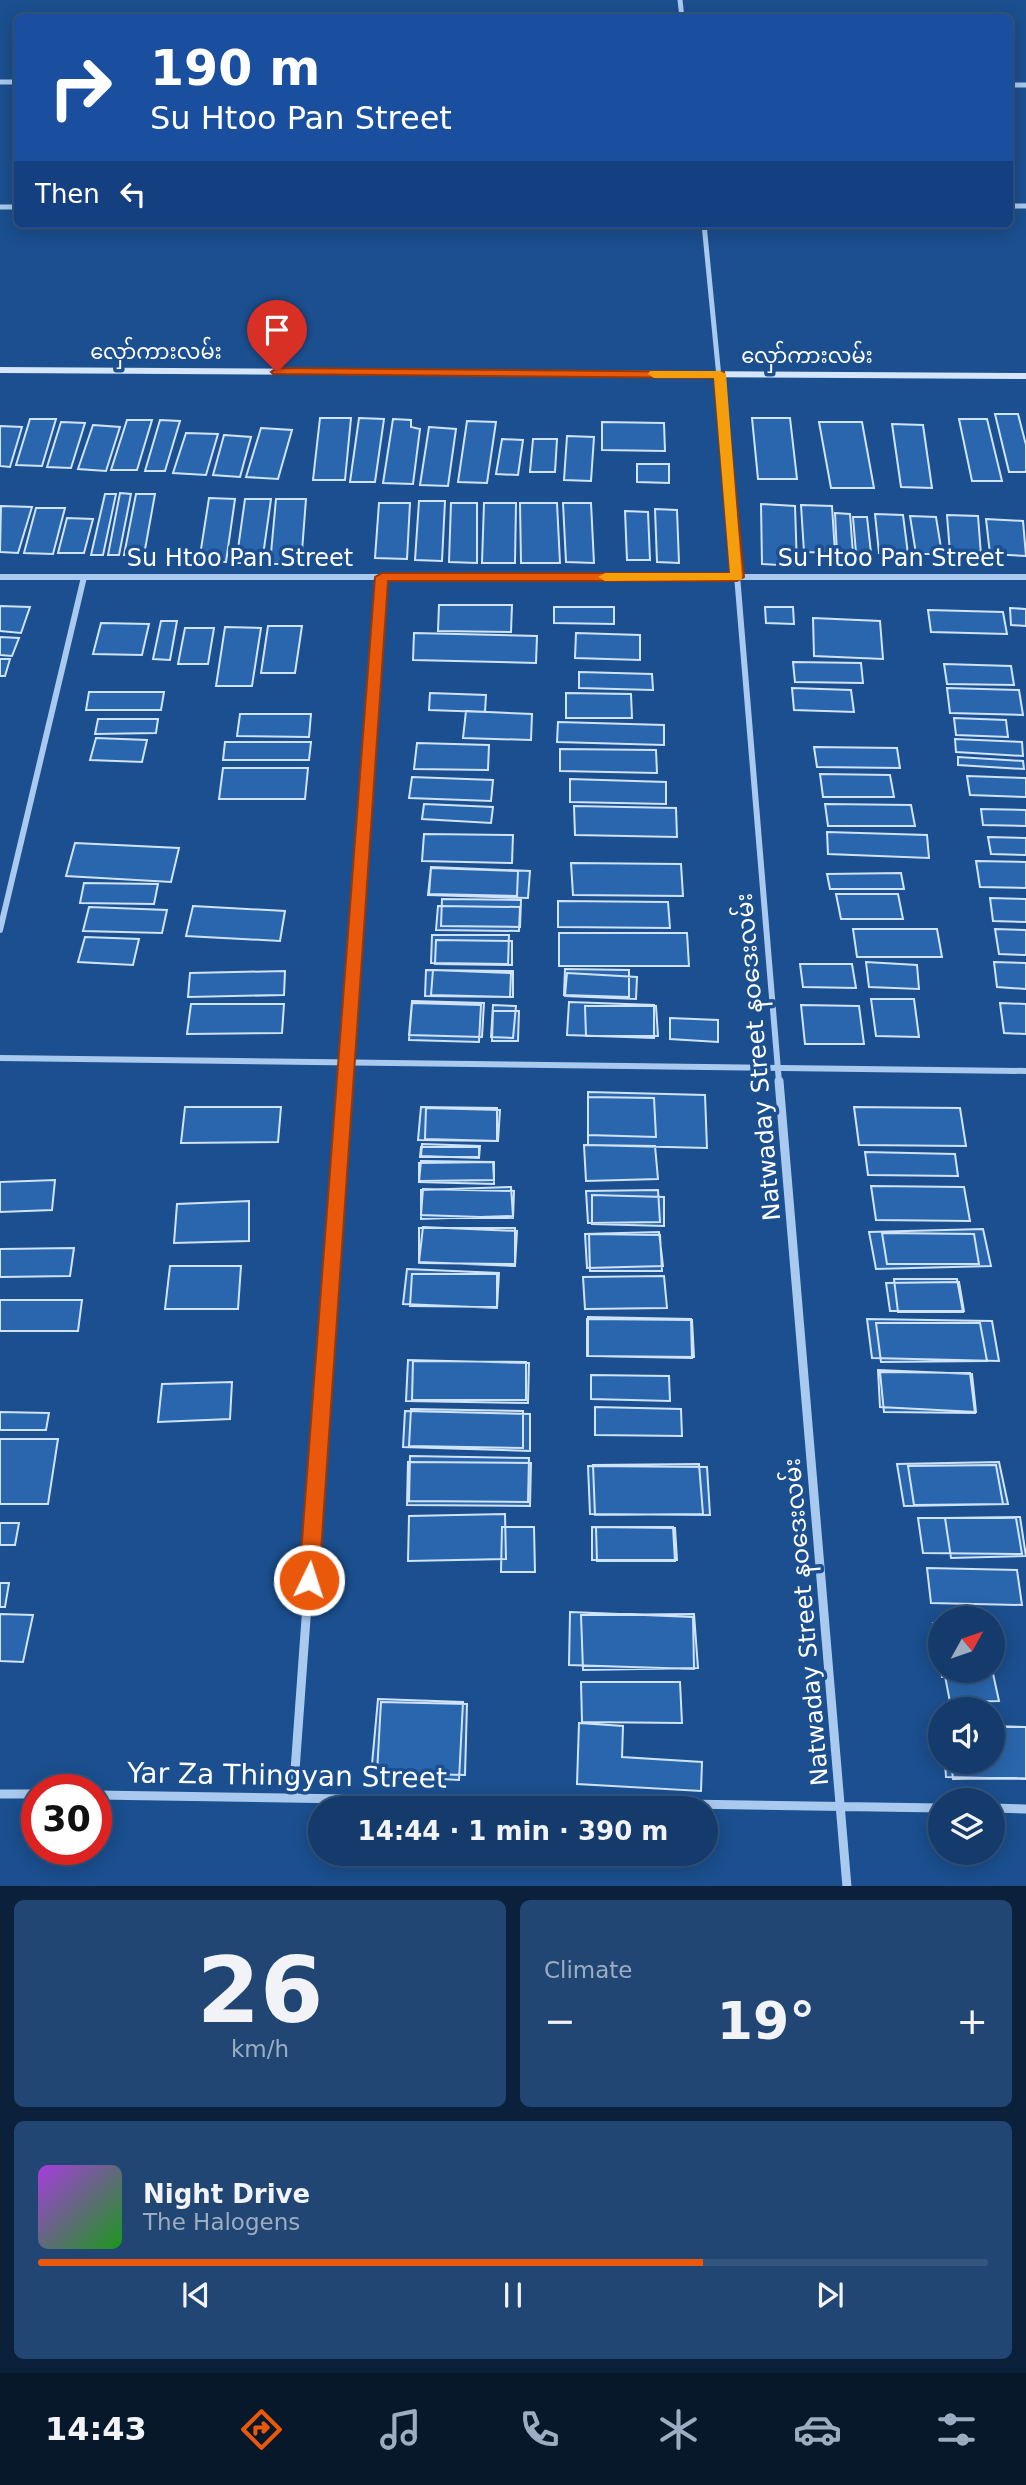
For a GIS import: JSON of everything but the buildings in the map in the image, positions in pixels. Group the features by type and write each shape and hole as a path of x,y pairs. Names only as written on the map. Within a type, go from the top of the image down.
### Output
{"main road":[{"name":"လှော်ကားလမ်း","path":"0,370 1026,376"}],"street":[{"name":"Natwaday Street နဝဒေးလမ်း","path":"704,228 720,374 847,1886"},
{"name":"Su Htoo Pan Street","path":"0,577 1026,577"},
{"path":"0,930 84,577"},
{"path":"293,1798 382,577"},
{"path":"0,1058 1026,1070"},
{"path":"0,1794 21,1794"},
{"name":"Yar Za Thingyan Street","path":"112,1795 928,1808"},
{"path":"1005,1808 1026,1809"}],"slow traffic":[{"path":"605,577 737,577 720,374 654,374"}],"route":[{"path":"277,372 720,374 737,577 382,577 309,1580"}]}
